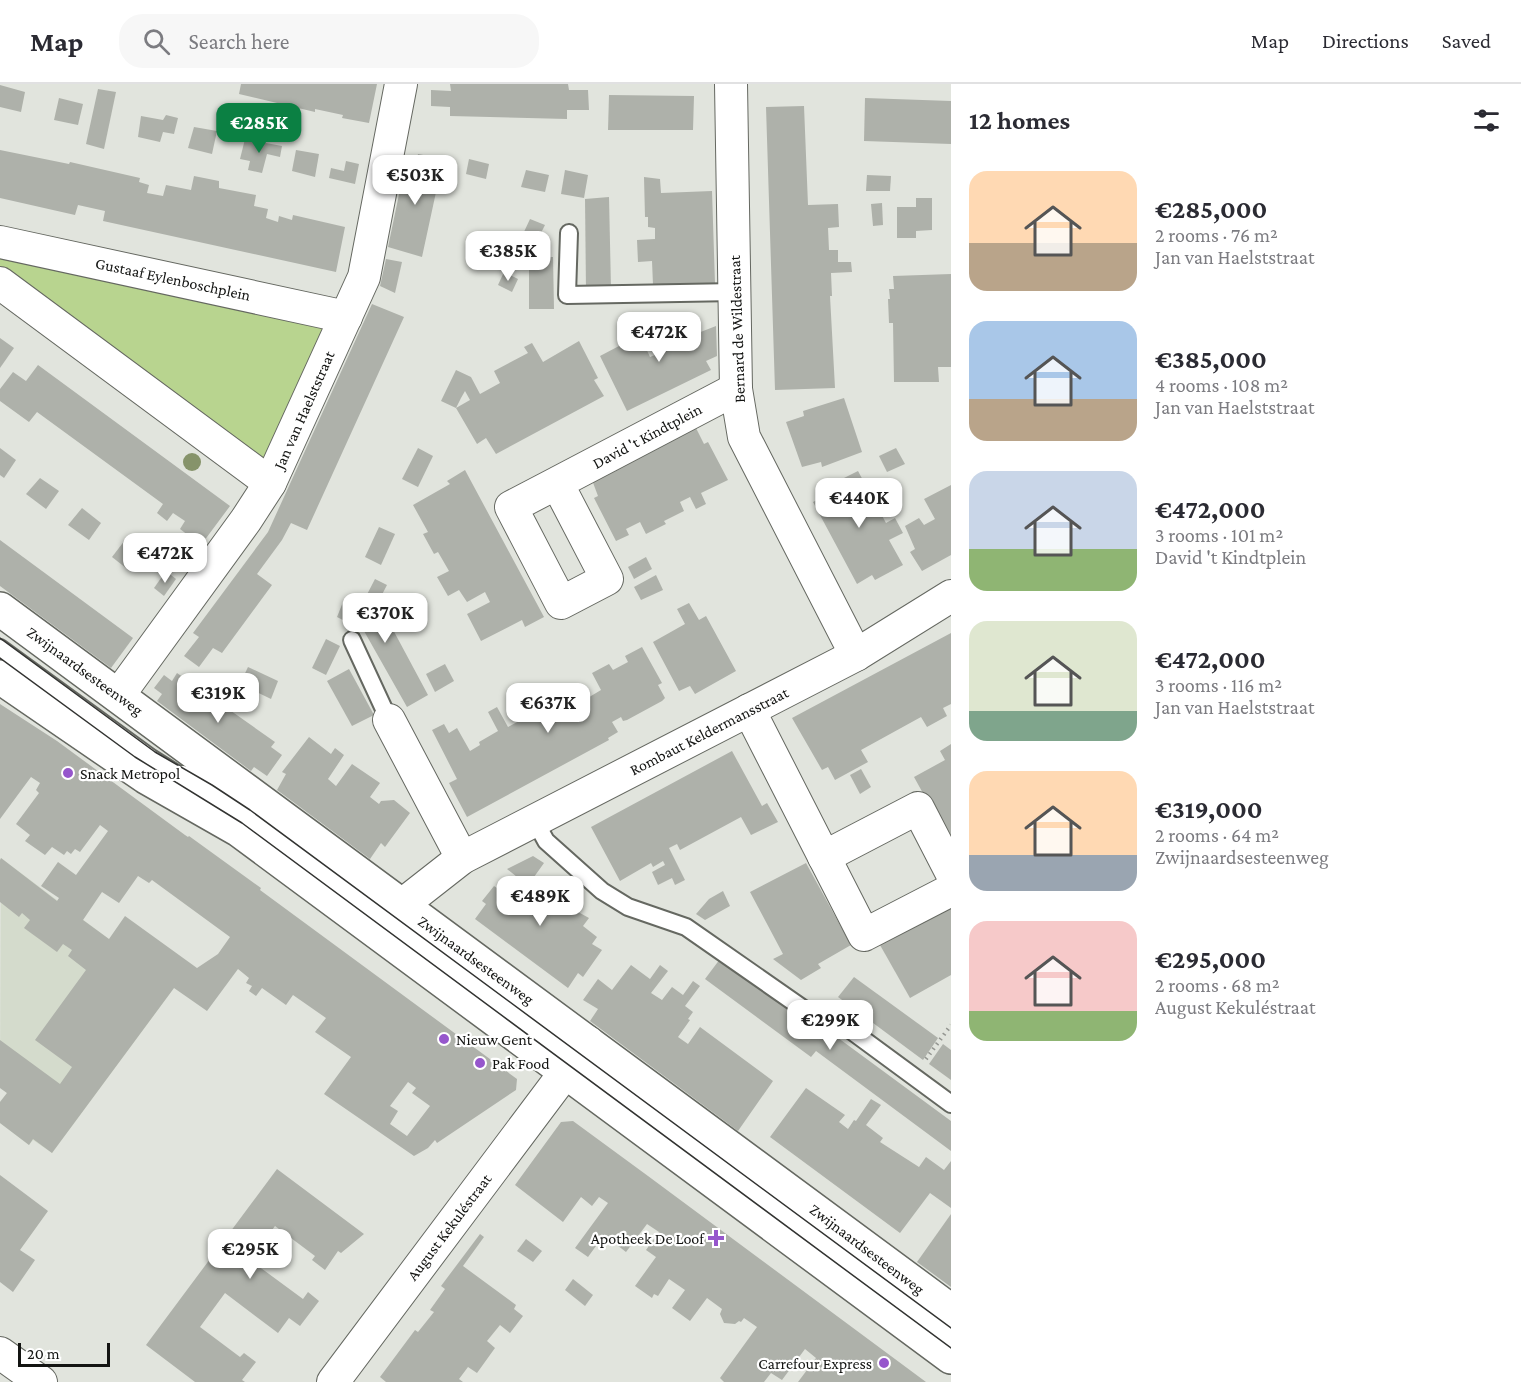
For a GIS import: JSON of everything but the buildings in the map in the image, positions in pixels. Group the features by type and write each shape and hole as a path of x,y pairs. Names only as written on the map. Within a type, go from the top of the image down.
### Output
{"street":[{"name":"Jan van Haelststraat","path":"118,696 246,520 270,483 364,277 401,84"},
{"name":"Bernard de Wildestraat","path":"731,84 736,389 744,437 856,655"},
{"name":"Gustaaf Eylenboschplein","path":"0,242 346,317"},
{"path":"0,283 270,483"},
{"name":"David 't Kindtplein","path":"557,483 736,389"},
{"name":"Rombaut Keldermansstraat","path":"402,905 462,858 856,655 951,596"},
{"name":"Zwijnaardsesteenweg","path":"0,609 951,1311"},
{"path":"0,677 146,777 239,830 951,1358"},
{"path":"749,710 864,935 951,890"},
{"path":"388,720 462,858"},
{"path":"824,856 918,808 951,872"},
{"name":"August Kekuléstraat","path":"334,1382 588,1042"},
{"path":"0,1353 41,1382"}],"lane":[{"path":"569,233 567,295 736,292"},
{"path":"352,640 388,720"},
{"path":"0,648 175,773 182,782 244,821 951,1343"},
{"path":"175,773 186,774 248,813 951,1332"},
{"path":"535,821 546,841 602,891 628,907 686,927 818,1020 830,1016 951,1104"}],"path":[{"path":"913,1077 951,1025"}],"shaded area":[{"path":"1,858 174,988 52,1153 33,1140 29,1145 0,1123 0,1102 7,1093 0,1088"}],"green space":[{"path":"0,256 326,327 263,463 0,266"}],"tram line":[{"path":"0,638 155,752 250,810 951,1328"},
{"path":"0,658 135,757 242,823 951,1348"}],"place":[{"name":"Snack Metropol","path":"68,773"},
{"name":"Nieuw Gent","path":"444,1039"},
{"name":"Pak Food","path":"480,1063"},
{"name":"Apotheek De Loof","path":"716,1238"},
{"name":"Carrefour Express","path":"884,1363"}]}
